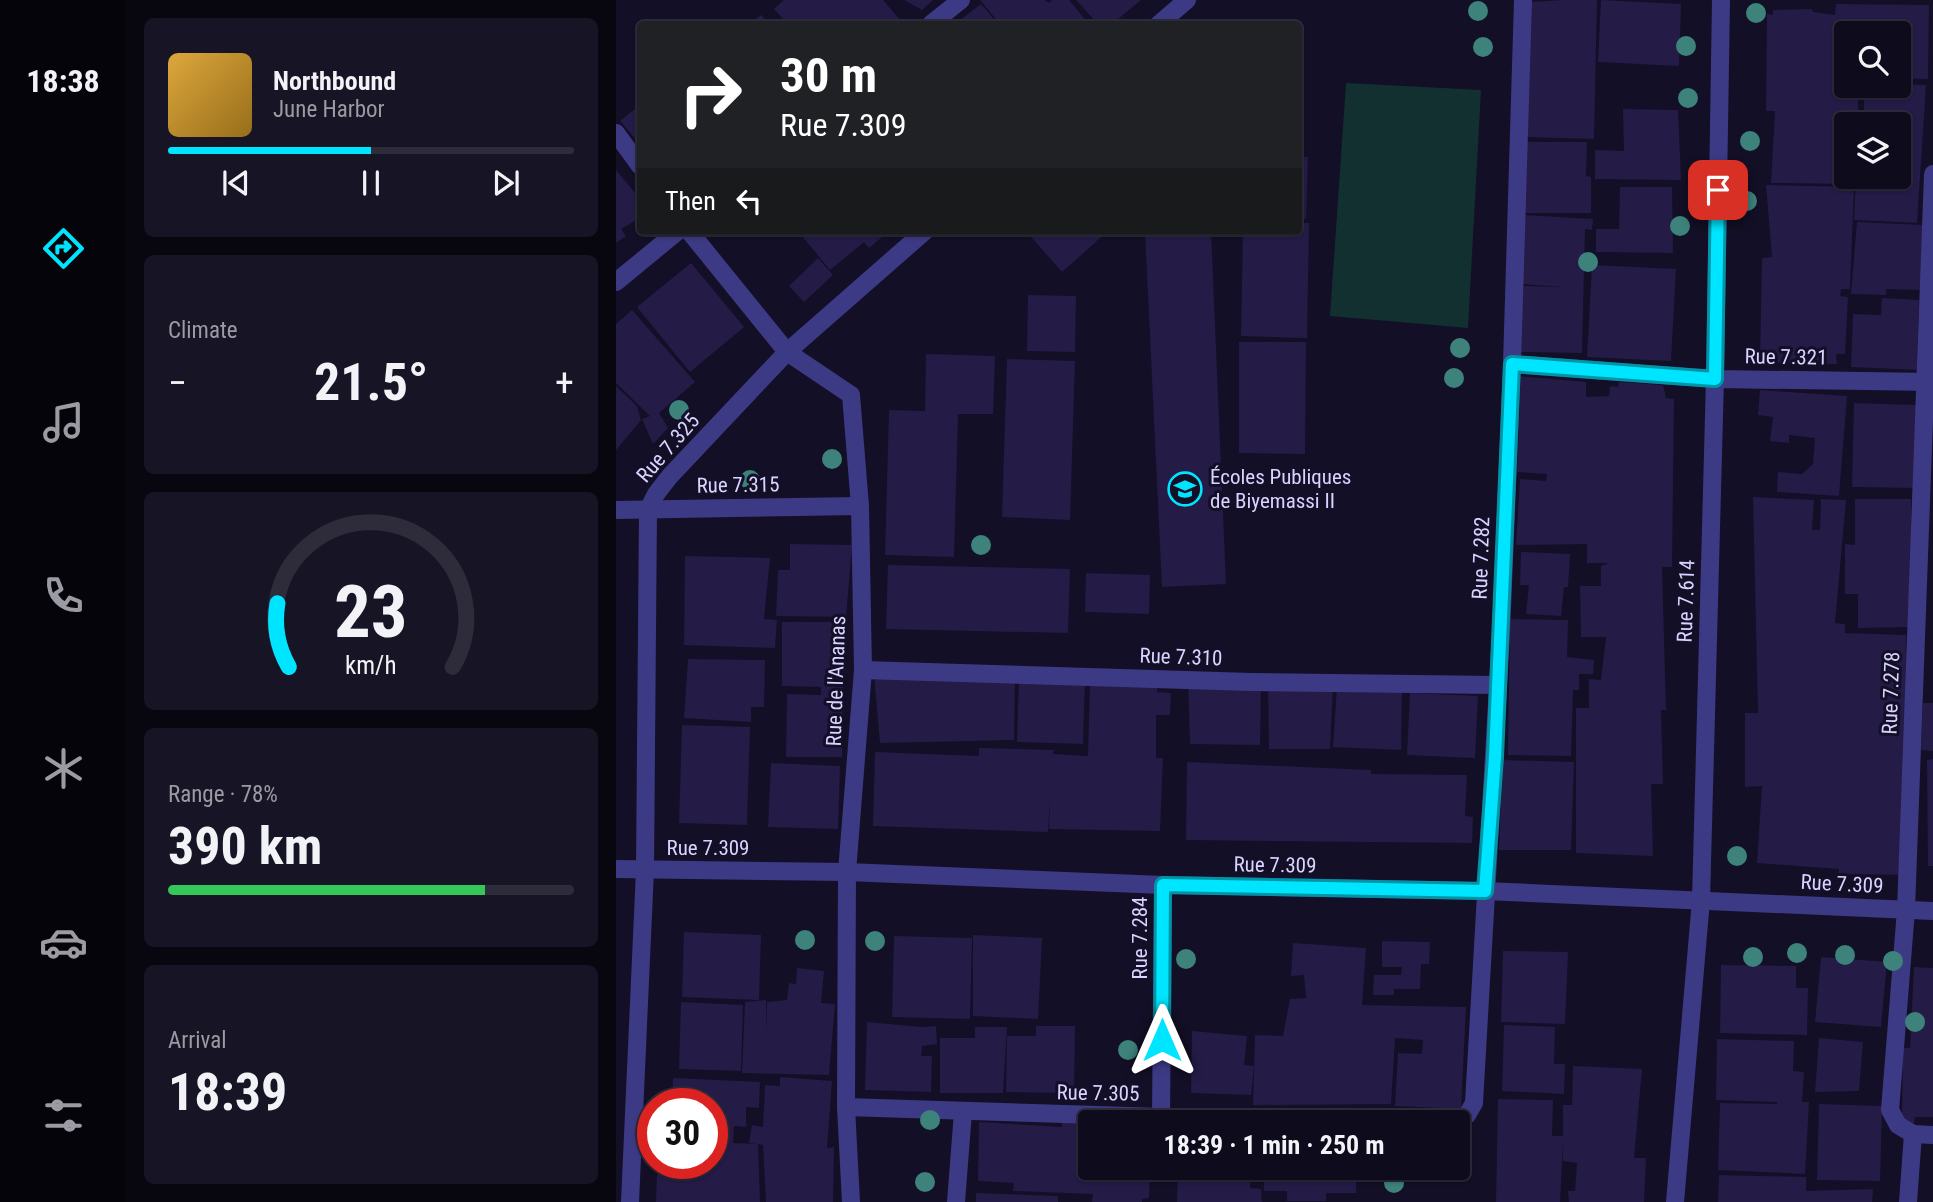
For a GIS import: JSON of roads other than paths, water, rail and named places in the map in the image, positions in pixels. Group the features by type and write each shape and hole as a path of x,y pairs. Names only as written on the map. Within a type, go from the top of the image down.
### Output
{"street":[{"path":"935,21 961,0"},
{"path":"1162,21 1187,0"},
{"name":"Rue 7.282","path":"1468,1110 1474,1103 1495,757 1512,364 1523,0"},
{"name":"Rue 7.614","path":"1675,1202 1701,900 1715,379 1721,0"},
{"path":"616,132 637,162"},
{"name":"Rue 7.278","path":"1913,1134 1898,1125 1889,1110 1906,910 1929,382 1933,174"},
{"path":"616,282 673,235"},
{"name":"Rue de l'Ananas","path":"692,235 787,352 850,395 860,506 863,670 847,872 846,1107 851,1202"},
{"name":"Rue 7.325","path":"630,1202 645,870 648,509 670,475 787,352 920,235"},
{"name":"Rue 7.321","path":"1512,364 1715,379 1929,382"},
{"name":"Rue 7.315","path":"616,510 860,506"},
{"name":"Rue 7.310","path":"863,670 1251,682 1497,685"},
{"path":"1914,681 1933,682"},
{"name":"Rue 7.309","path":"616,869 847,872 1163,885 1485,891 1933,911"},
{"name":"Rue 7.284","path":"1161,1110 1163,885"},
{"name":"Rue 7.305","path":"846,1107 1078,1115"},
{"path":"956,1202 963,1112"},
{"path":"1908,1202 1913,1134 1933,1135"}],"place":[{"name":"Écoles Publiques de Biyemassi II","path":"1185,489"}]}
